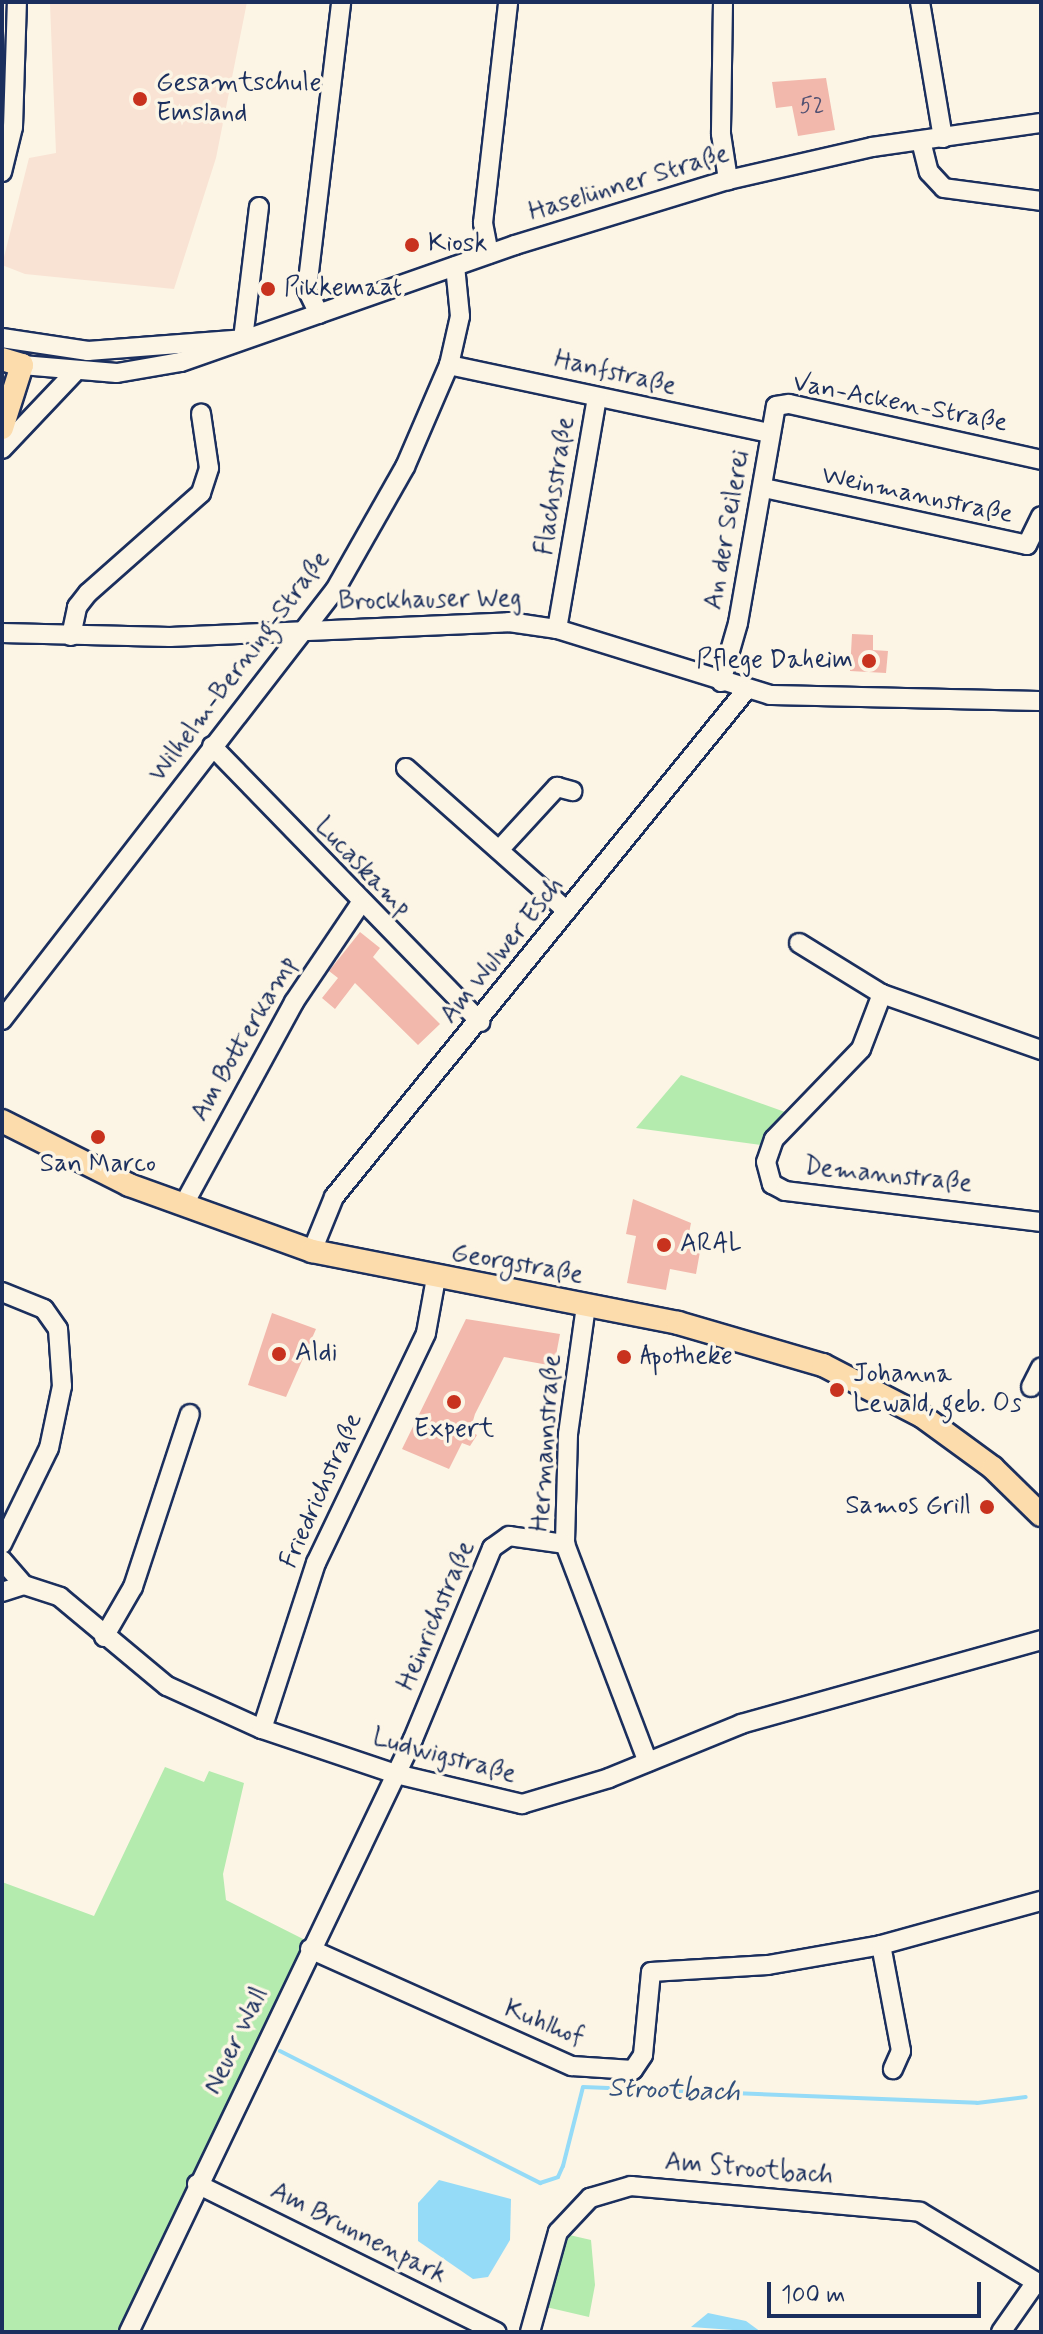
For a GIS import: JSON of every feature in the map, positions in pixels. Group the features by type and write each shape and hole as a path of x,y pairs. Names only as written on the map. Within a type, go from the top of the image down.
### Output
{"main road":[{"path":"2,428 12,362"},
{"name":"Georgstraße","path":"2,1121 129,1185 312,1251 746,1340 823,1365 922,1416 1010,1483 1041,1515"}],"street":[{"path":"2,172 13,127 17,2"},
{"path":"319,314 307,289 341,2"},
{"path":"489,254 483,223 508,2"},
{"path":"723,2 721,134 728,180"},
{"path":"920,2 943,138"},
{"name":"Haselünner Straße","path":"12,362 76,371 159,367 489,254 728,180 921,141 1041,123"},
{"path":"921,141 929,172 944,188 1041,201"},
{"path":"243,339 259,207"},
{"name":"Wilhelm-Berning-Straße","path":"2,1020 306,628 374,524 449,365 460,316 455,266"},
{"name":"Haselünner Straße","path":"2,338 88,351 243,339"},
{"name":"Hanfstraße","path":"449,365 770,433"},
{"path":"2,449 76,371"},
{"name":"Flachsstraße","path":"557,629 597,397"},
{"name":"Van-Acken-Straße","path":"770,433 776,406 789,404 1041,460"},
{"path":"71,636 77,607 88,593 201,493 209,468 201,414"},
{"name":"An der Seilerei","path":"721,682 764,488 770,433"},
{"name":"Weinmannstraße","path":"764,488 1027,545 1041,516"},
{"name":"Brockhauser Weg","path":"2,633 71,636 457,621 557,629 746,690 822,699 1041,701"},
{"name":"Am Wulwer Esch","path":"312,1251 334,1197 480,1022 746,690"},
{"name":"Lucaskamp","path":"212,746 360,904 480,1022"},
{"path":"406,768 567,911"},
{"path":"499,850 557,787 572,791"},
{"name":"Am Botterkamp","path":"184,1204 286,1015 360,904"},
{"path":"799,943 882,994 1041,1050"},
{"name":"Demannstraße","path":"882,994 861,1049 774,1139 768,1178 785,1191 1041,1222"},
{"name":"Friedrichstraße","path":"262,1729 321,1550 426,1333 436,1278"},
{"path":"2,1292 44,1309 58,1329 62,1386 49,1448 2,1544"},
{"name":"Hermannstraße","path":"586,1306 568,1434 565,1544 648,1762"},
{"path":"1031,1387 1041,1367"},
{"path":"104,1637 133,1587 190,1414"},
{"name":"Heinrichstraße","path":"396,1774 492,1548 509,1536 565,1544"},
{"path":"2,1560 24,1585 2,1592"},
{"name":"Ludwigstraße","path":"24,1585 60,1597 104,1637 167,1686 262,1729 396,1774 522,1804 648,1762 756,1719 1041,1640"},
{"name":"Neuer Wall","path":"129,2332 197,2184 396,1774"},
{"name":"Kuhlhof","path":"310,1949 572,2066 633,2070 643,2055 651,1972 768,1965 881,1945 1041,1901"},
{"path":"881,1945 901,2051 893,2069"},
{"name":"Am Brunnenpark","path":"197,2184 496,2332"},
{"name":"Am Strootbach","path":"530,2332 558,2232 590,2198 631,2186 920,2212 1039,2283 1001,2332"}],"shaded area":[{"name":"Gesamtschule Emsland","path":"247,2 216,158 174,289 25,274 2,265 29,158 56,153 50,4"}],"green space":[{"path":"681,1075 785,1112 761,1145 636,1128"},
{"path":"165,1767 204,1782 209,1771 244,1783 223,1874 226,1900 313,1944 125,2332 2,2332 2,1882 94,1916"},
{"path":"565,2234 591,2240 595,2285 589,2317 546,2307"}],"water":[{"path":"439,2180 511,2199 510,2240 488,2277 473,2279 418,2241 418,2203"},
{"path":"708,2313 746,2321 761,2332 691,2327"}],"building":[{"path":"826,78 835,130 798,136 792,106 776,108 772,82"},
{"name":"Pflege Daheim","path":"852,634 873,635 873,650 888,651 886,673 850,671"},
{"path":"360,932 380,948 373,957 440,1024 418,1045 355,983 335,1009 322,998 338,978 329,971"},
{"name":"ARAL","path":"633,1199 691,1223 687,1243 701,1246 696,1274 670,1269 666,1290 627,1283 636,1236 626,1234"},
{"name":"Aldi","path":"272,1313 316,1329 286,1397 248,1385"},
{"name":"Expert","path":"466,1319 560,1334 554,1366 504,1357 475,1414 470,1431 477,1435 470,1446 462,1443 449,1469 402,1449"}],"waterway":[{"name":"Strootbach","path":"280,2051 540,2183 558,2177 563,2166 583,2087 977,2103 1026,2097"}],"place":[{"name":"Gesamtschule Emsland","path":"140,99"},
{"name":"Kiosk","path":"412,245"},
{"name":"Pikkemaat","path":"268,289"},
{"name":"Pflege Daheim","path":"869,661"},
{"name":"San Marco","path":"98,1137"},
{"name":"ARAL","path":"664,1245"},
{"name":"Aldi","path":"279,1354"},
{"name":"Apotheke","path":"624,1357"},
{"name":"Johanna Lewald, geb. Os","path":"837,1390"},
{"name":"Expert","path":"454,1402"},
{"name":"Samos Grill","path":"987,1507"}]}
